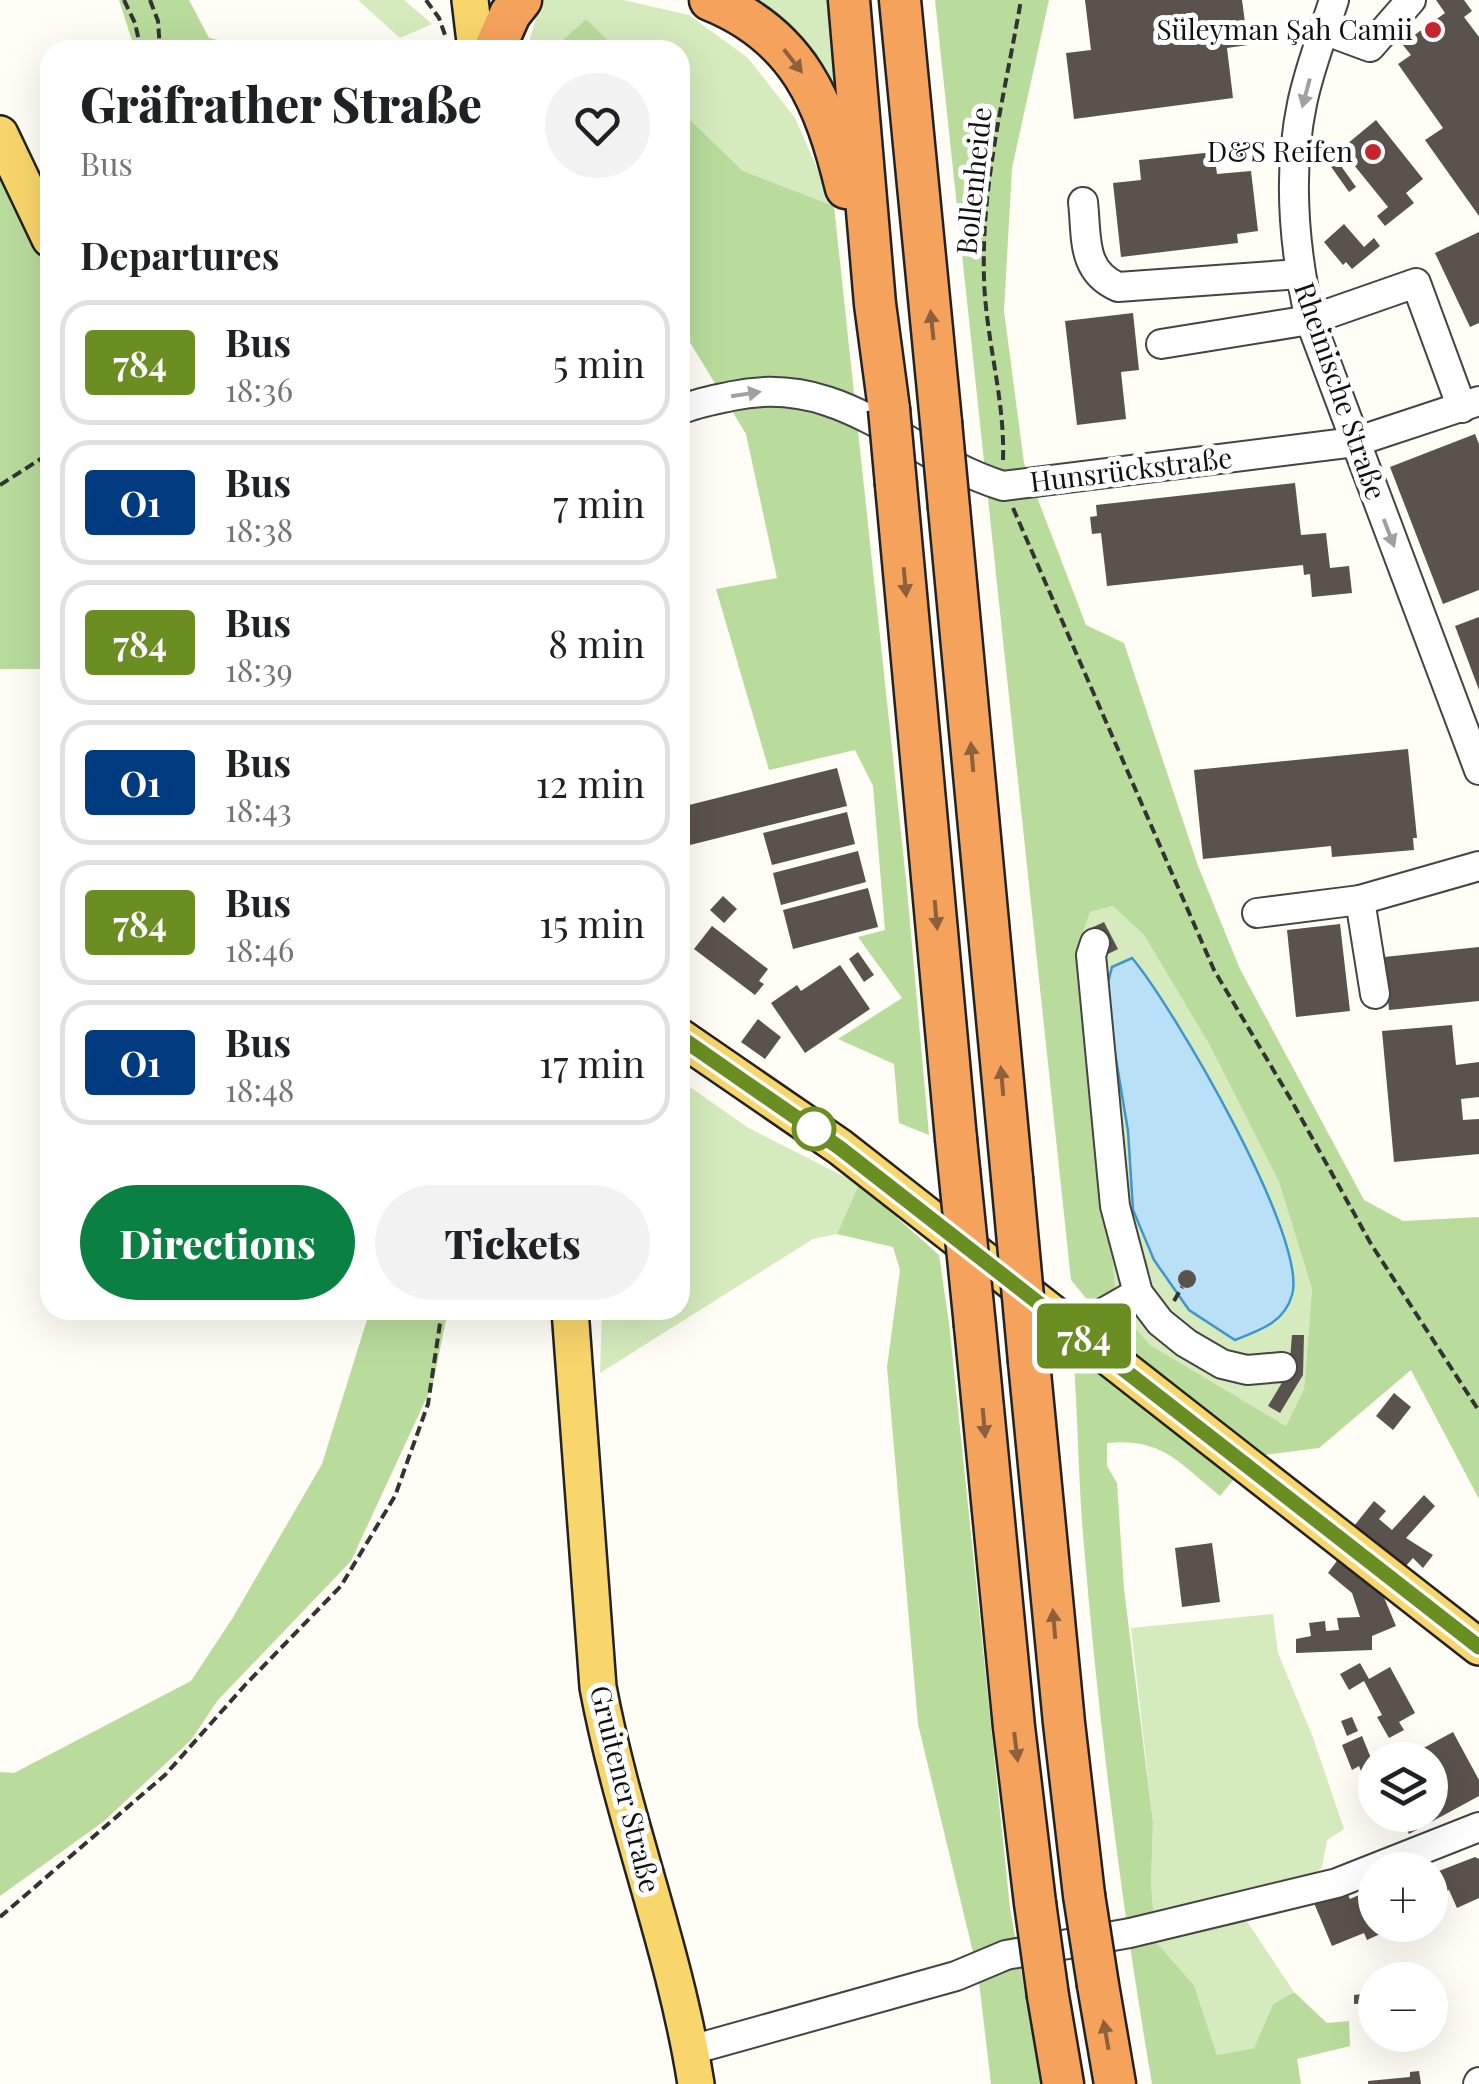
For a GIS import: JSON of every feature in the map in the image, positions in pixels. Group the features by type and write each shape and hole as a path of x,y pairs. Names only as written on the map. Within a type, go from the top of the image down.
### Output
{"highway":[{"path":"498,40 521,0"},
{"path":"710,0 754,22 786,51 817,94 834,138 875,304"},
{"path":"849,0 875,304 889,409 1014,1728 1063,2084"},
{"path":"900,0 1064,1722 1084,1895 1115,2084"}],"main road":[{"path":"462,40 470,0"},
{"path":"0,134 40,218"},
{"path":"690,1044 840,1148 1479,1647"},
{"name":"Gruitener Straße","path":"571,1320 598,1687 612,1757 674,1977 693,2067"}],"street":[{"name":"Rheinische Straße","path":"1334,0 1302,104 1295,159 1294,217 1300,274 1310,320 1479,770"},
{"path":"1324,30 1370,47 1410,0"},
{"path":"1083,202 1090,260 1100,279 1118,287 1300,274"},
{"path":"1161,344 1310,320 1416,283 1471,405"},
{"name":"Hunsrückstraße","path":"690,407 773,390 814,395 852,408 970,476 1003,486 1355,442 1471,405"},
{"path":"1258,913 1360,900 1479,866"},
{"path":"1360,900 1375,994"},
{"path":"1095,943 1091,955 1115,1206 1138,1293 1160,1322 1186,1344 1222,1364 1247,1370 1282,1367"},
{"path":"1075,1329 1138,1293"},
{"path":"693,2067 1006,1955 1210,1914 1337,1883 1479,1827"}],"path":[{"path":"124,0 139,40"},
{"path":"150,0 158,21 159,40"},
{"path":"429,0 457,40"},
{"name":"Bollenheide","path":"1003,486 1001,390 988,330 984,230 988,176 1021,0"},
{"path":"0,486 40,460"},
{"path":"1003,486 1214,970 1371,1244 1479,1410"},
{"path":"0,1918 165,1775 341,1586 395,1496 428,1404 441,1320"}],"green space":[{"path":"119,0 189,0 209,38 218,40 132,40"},
{"path":"358,0 404,0 432,24 400,38"},
{"path":"541,0 623,0 689,15 748,58 795,118 834,206 743,171 690,120 690,40 608,40 586,19 563,40 530,40 536,4"},
{"path":"751,0 829,0 841,107"},
{"path":"935,0 1049,0 1012,168 1004,311 1024,463 1086,625 1124,643 1198,866 1240,969 1364,1200 1403,1221 1479,1217 1479,1499 1411,1370 1319,1448 1264,1455 1131,1353 1071,1280","holes":["1113,906 1144,935 1209,1044 1279,1182 1312,1289 1304,1389 1286,1426 1150,1345 1134,1327 1115,1286 1082,935 1090,912"]},
{"path":"586,19 608,40 563,40"},
{"path":"690,120 743,171 834,206 907,889 929,1135 899,1123 894,1064 838,1039 902,998 858,937 885,930 873,786 855,750 769,770 716,589 777,578 746,434 690,342"},
{"path":"0,161 40,241 40,669 0,669"},
{"path":"1114,906 1144,935 1209,1044 1279,1182 1312,1289 1304,1389 1286,1426 1149,1345 1134,1327 1115,1286 1082,935 1089,912","holes":["1105,994 1275,1324 1133,1211 1128,1131"]},
{"path":"690,1087 747,1127 859,1184 837,1234 813,1239 690,1316"},
{"path":"859,1184 939,1255 1010,1908 1041,2084 991,2084 978,1973 918,1724 887,1367 900,1270 893,1247 837,1234"},
{"path":"367,1320 446,1320 433,1384 351,1561 218,1700 191,1740 103,1822 0,1896 0,1772 14,1773 191,1681 232,1619 322,1464"},
{"path":"602,1320 684,1320 600,1373"},
{"path":"1073,1352 1088,1366 1099,1363 1239,1473 1220,1496 1181,1463 1157,1449 1126,1442 1107,1443 1107,1466 1117,1483 1124,1589 1153,1822 1151,1884 1156,1942 1194,1985 1217,2055 1254,2048 1273,2004 1294,1992 1327,2023 1349,2021 1350,2046 1297,2059 1301,2084 1152,2084 1120,1879 1096,1672 1081,1511"},
{"path":"1273,1614 1278,1653 1312,1735 1344,1829 1327,1840 1322,1868 1303,1881 1234,1902 1294,1992 1273,2004 1254,2048 1217,2055 1194,1985 1156,1942 1151,1884 1153,1822 1131,1628"}],"water":[{"path":"1132,958 1176,1023 1233,1123 1280,1225 1292,1266 1292,1295 1283,1312 1270,1324 1235,1340 1189,1310 1154,1260 1133,1210 1128,1131 1105,994 1112,967"}],"building":[{"path":"1085,0 1242,0 1248,45 1227,48 1233,98 1074,119 1066,53 1091,50"},
{"path":"1436,0 1464,0 1472,11 1464,17 1479,37 1479,216 1425,140 1443,128 1398,64 1411,55 1402,44 1445,13"},
{"path":"1376,120 1423,179 1406,193 1414,203 1385,226 1377,216 1388,207 1341,149"},
{"path":"1329,149 1356,187 1349,192 1322,154"},
{"path":"1214,152 1217,174 1251,171 1258,231 1237,234 1238,243 1121,257 1113,183 1141,180 1139,160"},
{"path":"1344,224 1364,247 1374,238 1380,246 1352,269 1346,262 1343,265 1324,242"},
{"path":"1479,232 1479,323 1470,327 1435,253"},
{"path":"1133,313 1139,370 1121,372 1126,419 1077,425 1065,321"},
{"path":"1475,434 1479,444 1479,590 1443,604 1390,467"},
{"path":"1295,483 1301,535 1326,533 1330,568 1349,566 1352,593 1312,597 1310,574 1304,575 1303,565 1107,586 1101,533 1092,534 1090,517 1097,516 1096,505"},
{"path":"1479,617 1479,690 1455,626"},
{"path":"1408,749 1417,838 1413,838 1414,850 1332,857 1331,846 1203,859 1194,770"},
{"path":"837,768 847,806 690,845 690,805"},
{"path":"847,812 855,844 772,865 763,833"},
{"path":"858,851 866,882 781,905 773,873"},
{"path":"868,888 878,927 793,949 783,910"},
{"path":"723,896 737,909 724,923 710,910"},
{"path":"1104,922 1118,949 1104,956 1089,929"},
{"path":"1340,924 1350,1011 1296,1017 1287,930"},
{"path":"712,926 768,969 759,981 764,984 755,995 694,949"},
{"path":"1479,947 1479,1001 1389,1010 1384,957"},
{"path":"858,952 874,975 864,982 849,959"},
{"path":"840,965 870,1009 805,1053 771,1003 797,985 801,991"},
{"path":"758,1019 781,1037 765,1059 741,1042"},
{"path":"1452,1025 1456,1065 1479,1062 1479,1097 1461,1099 1463,1120 1479,1119 1479,1154 1394,1162 1382,1031"},
{"path":"1187,1270 1194,1272 1194,1286 1187,1288 1180,1286 1178,1279 1180,1272"},
{"path":"1292,1335 1304,1335 1303,1375 1280,1413 1268,1406 1289,1371"},
{"path":"1394,1393 1411,1407 1393,1430 1376,1416"},
{"path":"1424,1495 1435,1506 1406,1538 1433,1555 1423,1568 1413,1558 1405,1567 1354,1526 1374,1501 1386,1511 1379,1519 1392,1530"},
{"path":"1212,1543 1220,1602 1182,1607 1175,1548"},
{"path":"1339,1558 1378,1583 1396,1626 1372,1636 1372,1650 1296,1653 1296,1639 1311,1636 1309,1623 1325,1621 1326,1631 1339,1630 1337,1618 1360,1617 1352,1593 1328,1573"},
{"path":"1360,1663 1369,1679 1390,1667 1415,1713 1399,1722 1404,1730 1389,1738 1364,1681 1349,1690 1340,1674"},
{"path":"1352,1717 1358,1731 1347,1736 1341,1721"},
{"path":"1453,1732 1479,1780 1479,1796 1448,1813 1448,1742 1435,1742"},
{"path":"1362,1736 1364,1742 1358,1742 1358,1767 1352,1770 1342,1745"},
{"path":"1479,1859 1479,1898 1457,1908 1448,1890 1448,1867"},
{"path":"1345,1889 1350,1899 1358,1895 1358,1935 1332,1946 1314,1903"},
{"path":"1419,2071 1421,2084 1368,2084 1410,2077 1410,2072"}],"bus line":[{"name":"784","path":"690,1044 840,1148 1479,1647"}],"place":[{"name":"Süleyman Şah Camii","path":"1433,30"},
{"name":"D&S Reifen","path":"1373,152"}]}
